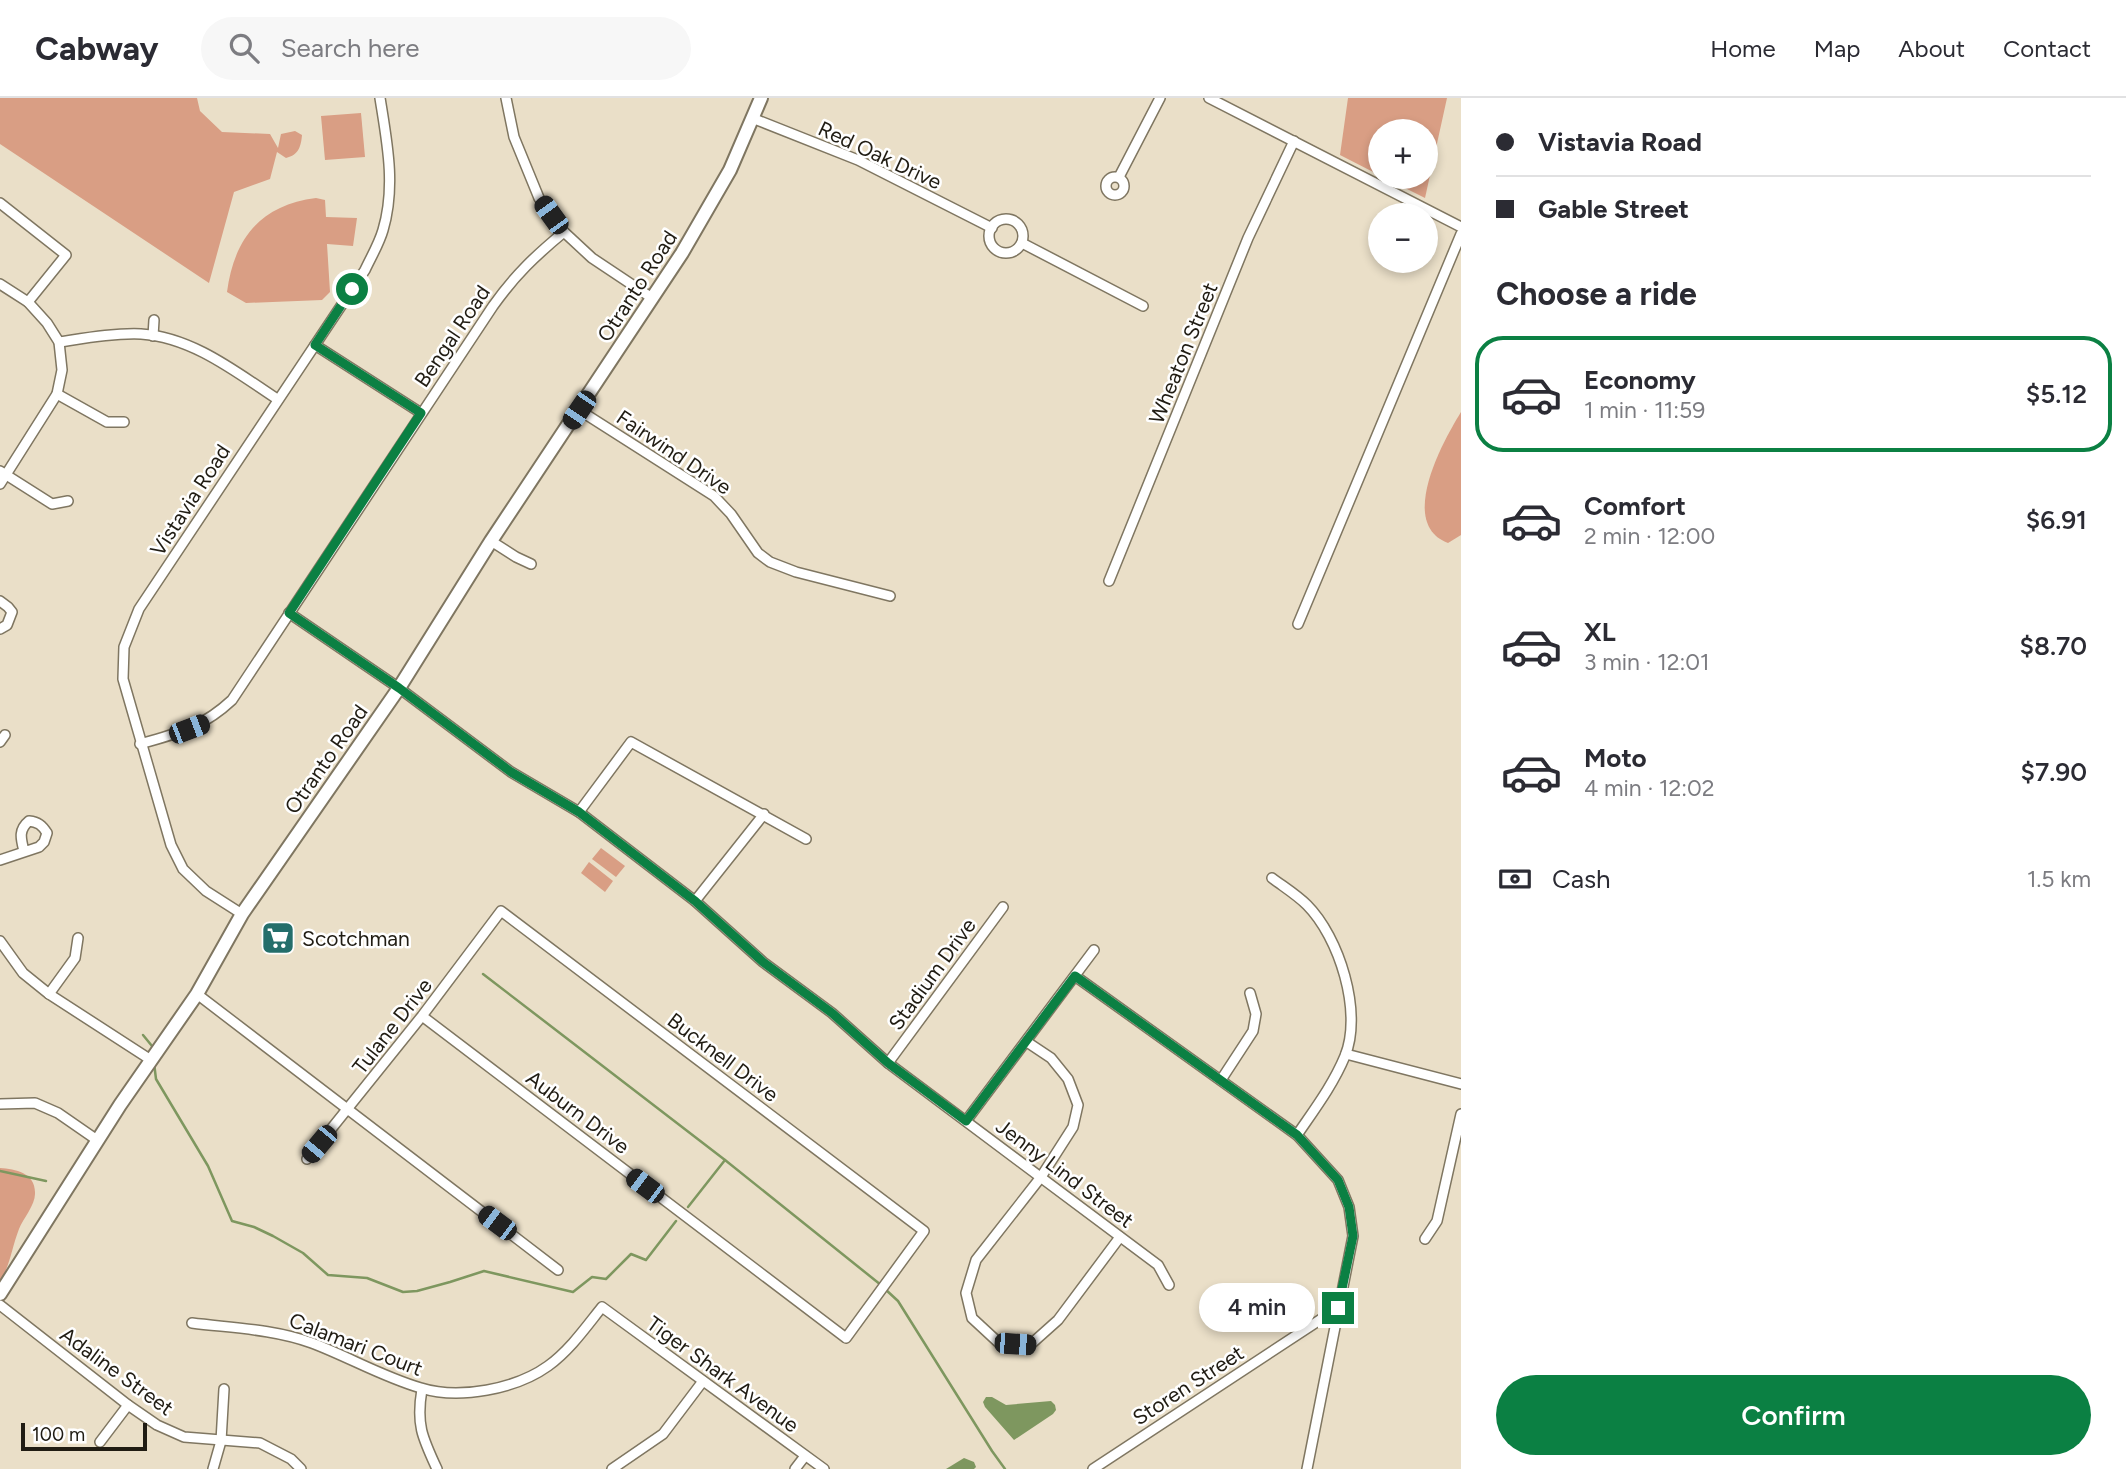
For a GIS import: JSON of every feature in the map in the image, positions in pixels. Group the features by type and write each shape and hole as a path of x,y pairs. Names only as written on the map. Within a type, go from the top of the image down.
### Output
{"street":[{"name":"Vistavia Road","path":"242,914 205,891 183,869 171,845 122,679 124,647 139,609 365,270 383,231 390,193 389,154 380,98"},
{"path":"506,98 514,137 539,198 564,232 592,257 652,298"},
{"name":"Otranto Road","path":"0,1294 97,1140 197,994 242,914 399,688 491,541 701,223 730,170 761,98"},
{"path":"1118,177 1160,98"},
{"path":"1209,98 1461,228"},
{"name":"Red Oak Drive","path":"752,118 858,160 992,228 1000,220 1011,220 1020,226 1023,232 1022,243 1143,306"},
{"name":"Wheaton Street","path":"1109,581 1248,238 1294,141"},
{"path":"0,203 66,255 27,302"},
{"path":"992,228 989,238 999,251 1009,253 1019,248 1022,243"},
{"name":"Bengal Road","path":"140,744 202,724 232,700 512,279 533,257 564,232"},
{"path":"1298,624 1461,234"},
{"path":"0,284 27,302 47,323 59,342 62,370 57,394 2,477 52,504 68,501"},
{"path":"153,336 154,320"},
{"path":"59,342 140,334 153,336 191,346 277,399"},
{"path":"315,345 421,413"},
{"path":"57,394 107,422 124,422"},
{"name":"Fairwind Drive","path":"579,410 714,496 731,513 758,553 769,562 796,572 890,596"},
{"path":"491,541 531,564"},
{"path":"0,601 12,612 8,625 0,629"},
{"name":"Jenny Lind Street","path":"289,613 399,688 511,772 579,812 695,901 763,962 832,1013 888,1063 1158,1265 1169,1285"},
{"path":"579,812 631,742 806,838"},
{"path":"695,901 764,814"},
{"path":"0,860 24,851"},
{"path":"1272,878 1307,905 1332,938 1349,990 1350,1023 1346,1054 1326,1093 1297,1135"},
{"name":"Stadium Drive","path":"888,1063 1003,907"},
{"name":"Tulane Drive","path":"307,1159 422,1016 501,911"},
{"name":"Bucknell Drive","path":"501,911 924,1231 878,1294"},
{"path":"49,994 75,958 78,938"},
{"path":"0,941 23,973 49,994 150,1060"},
{"path":"966,1121 1094,950"},
{"path":"1075,976 1297,1135 1338,1180 1349,1207 1353,1236 1307,1469"},
{"path":"1222,1080 1252,1031 1256,1014 1250,993"},
{"path":"197,994 558,1270"},
{"name":"Auburn Drive","path":"422,1016 846,1338 878,1294"},
{"path":"1027,1042 1051,1058 1068,1079 1078,1105 1073,1127 1041,1177 976,1260 966,1293 972,1318 999,1343 1030,1345 1058,1320 1120,1237"},
{"path":"1346,1054 1461,1084"},
{"path":"0,1104 35,1103 58,1113 97,1140"},
{"path":"1425,1239 1437,1221 1461,1114"},
{"name":"Adaline Street","path":"0,1305 157,1425 184,1437 260,1443 291,1459 301,1469"},
{"name":"Tiger Shark Avenue","path":"602,1307 824,1469"},
{"name":"Calamari Court","path":"192,1323 278,1333 313,1343 422,1389 483,1391 519,1381 548,1366 574,1342 602,1307"},
{"name":"Storen Street","path":"1093,1469 1338,1308"},
{"path":"612,1469 663,1434 704,1381"},
{"path":"213,1469 221,1441 224,1389"},
{"path":"422,1389 419,1409 421,1436 437,1469"},
{"path":"100,1442 128,1405"},
{"path":"795,1469 805,1456"}],"shaded area":[{"path":"0,98 197,98 200,111 222,132 270,134 278,148 281,134 295,131 302,135 302,139 294,155 286,158 277,152 270,179 234,192 209,283 0,144"},
{"path":"1348,98 1447,98 1438,139 1438,119 1368,119 1368,169 1340,155"},
{"path":"361,113 365,157 325,160 321,116"},
{"path":"1407,189 1427,189 1425,198"},
{"path":"316,198 325,200 326,217 357,218 353,246 327,244 330,292 322,300 246,303 227,292 236,256 253,228 279,208"},
{"path":"1461,412 1461,535 1448,543 1433,533 1426,519 1425,501 1436,461"},
{"path":"601,848 625,866 616,877 592,859"},
{"path":"589,862 613,881 605,892 581,873"},
{"path":"0,1168 18,1171 29,1177 35,1194 0,1282"},
{"path":"986,1397 992,1397 1006,1405 1051,1401 1056,1410 1014,1440 985,1407 983,1402"},
{"path":"964,1458 974,1462 976,1467 946,1469"}],"waterway":[{"path":"483,974 725,1160 881,1285"},
{"path":"143,1035 153,1049"},
{"path":"154,1063 156,1079 208,1166 232,1221 273,1236 303,1253 328,1275 367,1278 403,1292 417,1291 484,1271 573,1292 592,1277 606,1279 631,1254 646,1260 676,1221"},
{"path":"688,1207 725,1160"},
{"path":"0,1171 46,1181"},
{"path":"885,1289 898,1301 1005,1469"}],"place":[{"name":"Scotchman","path":"278,938"}],"route":[{"path":"352,289 315,345 421,413 289,613 399,688 511,772 579,812 695,901 763,962 832,1013 888,1063 966,1121 1075,976 1297,1135 1338,1180 1349,1207 1353,1236 1338,1308"}]}
